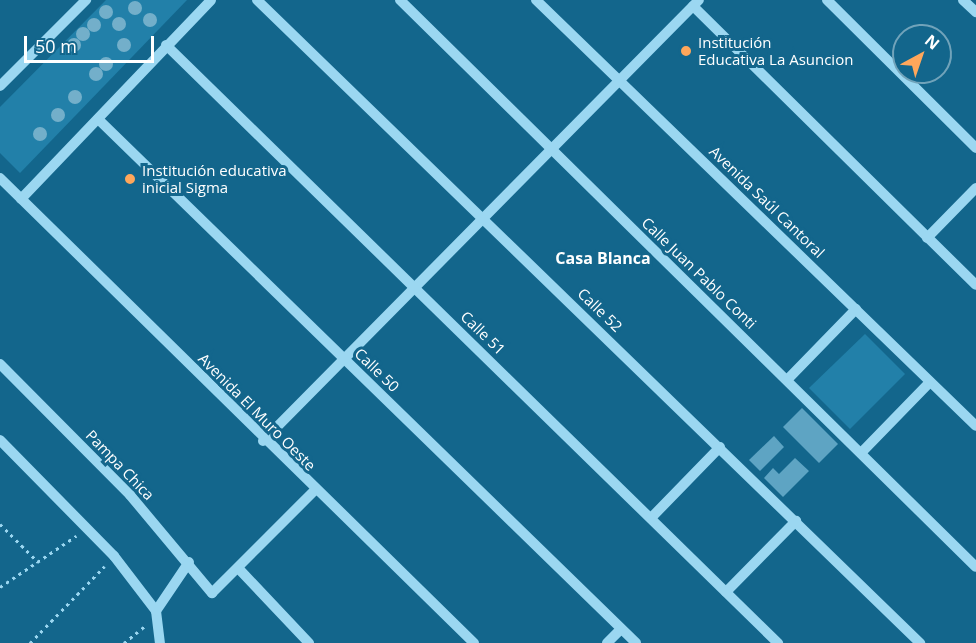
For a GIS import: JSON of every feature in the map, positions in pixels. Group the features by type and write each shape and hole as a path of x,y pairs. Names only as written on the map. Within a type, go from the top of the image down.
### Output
{"street":[{"path":"0,86 86,0"},
{"path":"21,199 211,0"},
{"name":"Calle 52","path":"257,0 920,643"},
{"name":"Calle Juan Pablo Conti","path":"400,0 976,567"},
{"name":"Avenida Saúl Cantoral","path":"536,0 976,426"},
{"path":"827,0 976,148"},
{"path":"963,0 976,12"},
{"path":"263,441 696,3 976,285"},
{"name":"Calle 51","path":"166,45 778,643"},
{"name":"Calle 50","path":"98,118 636,643"},
{"name":"Avenida El Muro Oeste","path":"0,178 263,441 474,643"},
{"path":"927,238 976,188"},
{"path":"787,380 856,309"},
{"name":"Pampa Chica","path":"0,364 189,562 212,593 239,569"},
{"path":"861,453 930,381"},
{"path":"0,440 114,556 156,615 160,643"},
{"path":"651,518 720,447"},
{"path":"309,643 239,569 315,490"},
{"path":"726,592 796,521"},
{"path":"156,615 189,562"},
{"path":"608,643 621,629"}],"path":[{"path":"0,524 39,562"},
{"path":"0,587 88,528"},
{"path":"30,643 114,556"},
{"path":"124,643 156,615"}],"shaded area":[{"path":"106,0 187,0 20,173 0,153 0,107"},
{"path":"865,334 905,374 850,429 809,388"}],"building":[{"path":"802,408 838,444 819,463 783,427"},
{"path":"774,436 784,447 760,471 749,460"},
{"path":"795,458 809,471 783,497 764,478 773,468 779,474"}],"place":[{"name":"Institución Educativa La Asuncion","path":"686,51"},
{"name":"Institución educativa inicial Sigma","path":"130,179"}],"district":[{"name":"Casa Blanca","path":"603,258"}]}
